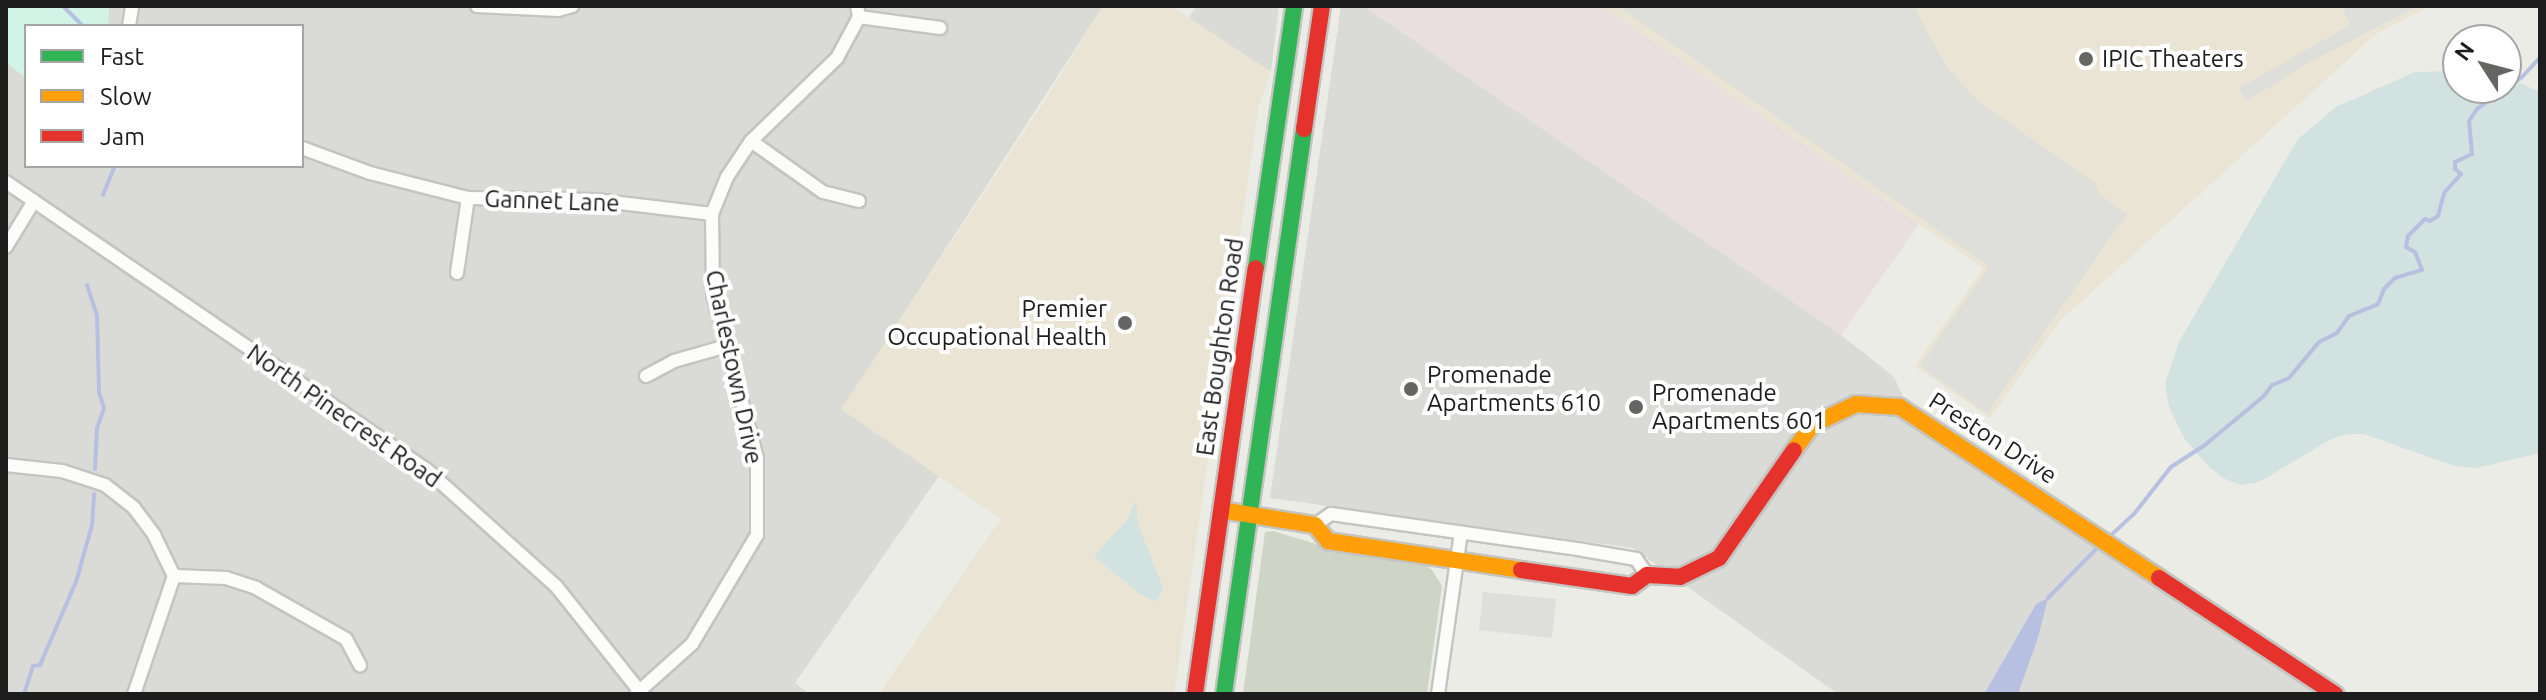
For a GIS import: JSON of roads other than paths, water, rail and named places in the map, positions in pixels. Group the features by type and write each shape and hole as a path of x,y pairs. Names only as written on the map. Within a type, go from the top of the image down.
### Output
{"main road":[{"name":"East Boughton Road","path":"1195,694 1294,6"},
{"path":"1224,694 1322,6"},
{"name":"Preston Drive","path":"1221,510 1315,525 1328,541 1632,586 1647,575 1680,577 1719,558 1812,425 1856,404 1900,407 2335,694"}],"street":[{"path":"477,6 558,10 572,6"},
{"path":"858,12 940,28"},
{"name":"Charlestown Drive","path":"639,693 692,644 757,535 757,458 730,345 713,294 712,214 727,177 751,141 837,58 858,12"},
{"path":"751,141 823,192 859,201"},
{"name":"Gannet Lane","path":"304,149 370,173 468,198 595,200 712,214"},
{"name":"North Pinecrest Road","path":"6,182 427,470 556,586 639,693"},
{"path":"457,273 468,198"},
{"path":"6,247 34,201"},
{"path":"646,376 674,361 730,345"},
{"path":"6,465 62,471 105,485 134,508 154,535 174,576 134,694"},
{"name":"Preston Drive","path":"1315,525 1331,514 1636,559 1647,575"},
{"path":"1438,694 1461,533"},
{"path":"174,576 226,578 256,588 346,639 360,665"}],"water":[{"path":"2048,598 2018,694 1984,694 2036,604"}],"waterway":[{"path":"63,6 81,24"},
{"path":"2108,538 2134,514 2171,467 2205,445 2264,396 2272,385 2289,378 2319,342 2337,333 2349,316 2378,304 2384,289 2395,278 2422,270 2415,252 2406,247 2408,236 2425,219 2430,221 2438,216 2444,193 2461,174 2455,169 2455,162 2472,154 2469,121 2477,109 2522,77 2540,58"},
{"path":"103,195 114,168"},
{"path":"87,285 97,316 99,392 104,408 97,428 95,469"},
{"path":"24,694 33,666 40,665 76,582 92,525 94,494"},
{"path":"2048,598 2101,544"}],"place":[{"name":"IPIC Theaters","path":"2086,59"},
{"name":"Premier Occupational Health","path":"1125,323"},
{"name":"Promenade Apartments 610","path":"1411,389"},
{"name":"Promenade Apartments 601","path":"1636,407"}]}
